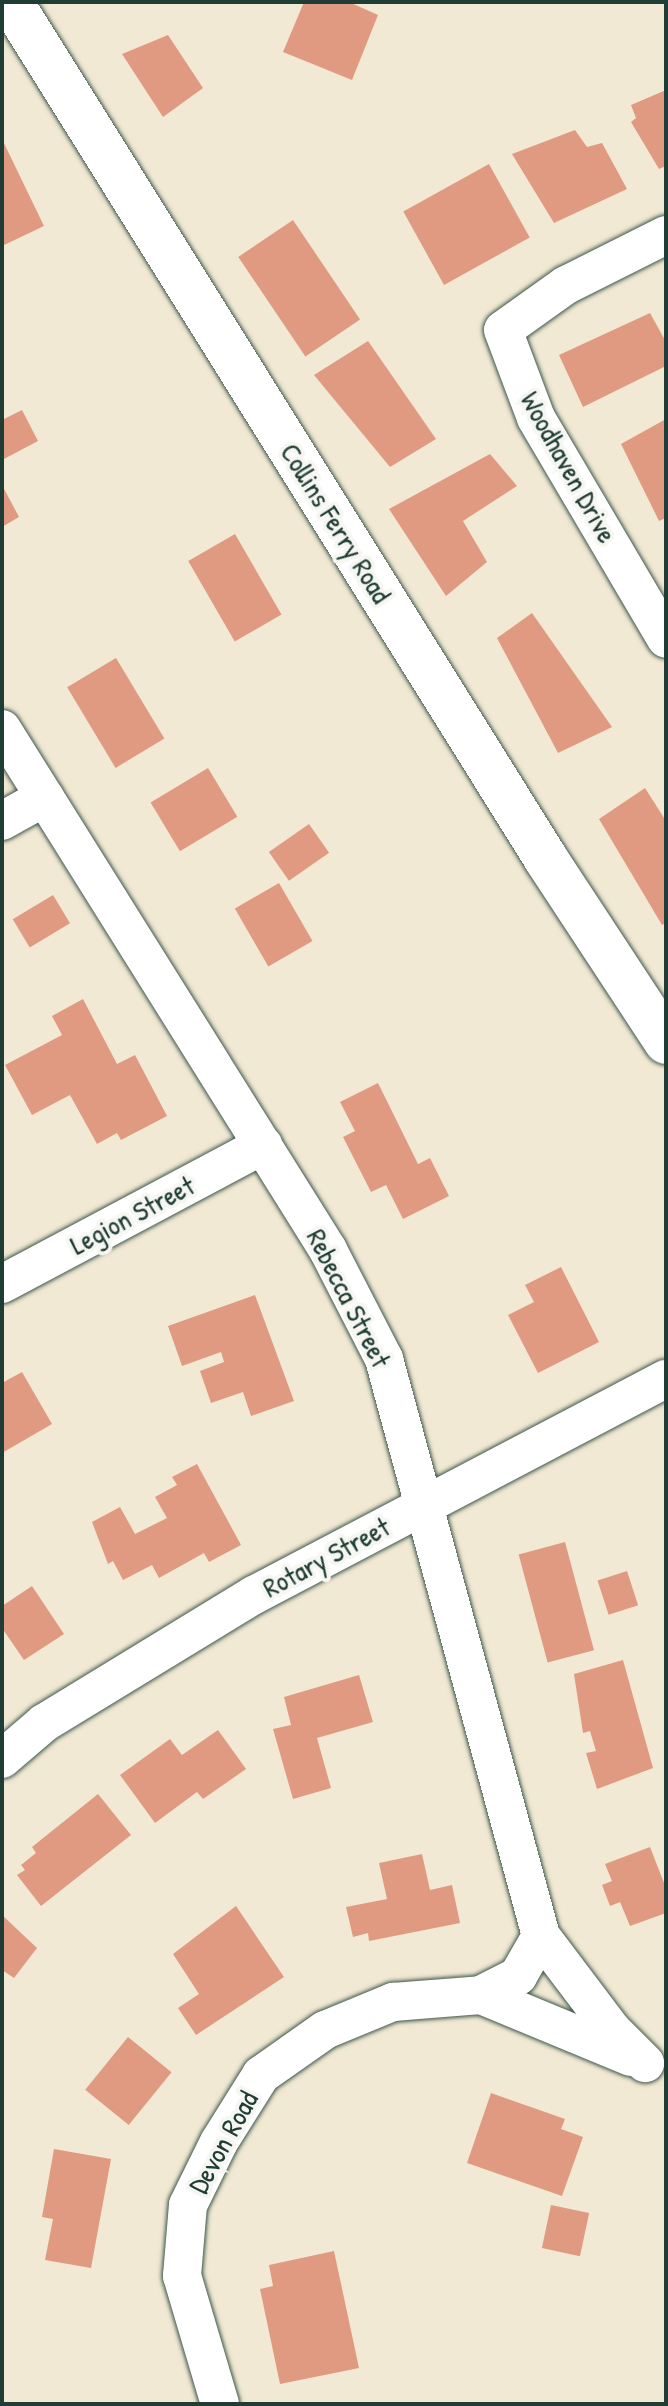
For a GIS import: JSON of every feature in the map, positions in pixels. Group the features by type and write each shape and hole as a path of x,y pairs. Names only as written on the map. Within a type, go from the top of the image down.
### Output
{"street":[{"name":"Collins Ferry Road","path":"11,2 546,859 663,1031"},
{"name":"Woodhaven Drive","path":"666,235 566,285 503,330 536,418 666,639"},
{"name":"Rebecca Street","path":"2,729 328,1250 384,1359 426,1504 541,1936"},
{"path":"2,821 45,797"},
{"name":"Legion Street","path":"2,1284 263,1145"},
{"name":"Rotary Street","path":"2,1759 44,1723 254,1595 666,1379"},
{"path":"481,1995 518,1976 541,1936 612,2030 655,2067"},
{"name":"Devon Road","path":"220,2404 182,2276 188,2205 219,2142 261,2075 325,2030 393,2002 481,1995 655,2067"}],"building":[{"path":"304,2 349,2 378,15 352,80 283,52"},
{"path":"168,35 203,88 163,117 122,54"},
{"path":"666,90 666,166 659,169 631,122 636,118 631,105"},
{"path":"575,130 587,147 602,143 627,189 554,223 512,154"},
{"path":"2,139 44,226 2,246"},
{"path":"489,164 530,237 444,285 403,212"},
{"path":"293,220 360,319 305,356 238,257"},
{"path":"650,313 666,342 666,366 583,407 559,355"},
{"path":"368,341 436,439 390,467 314,375"},
{"path":"22,410 38,441 2,460 2,420"},
{"path":"666,419 666,518 659,521 621,444"},
{"path":"490,454 517,486 463,521 487,562 446,596 389,509"},
{"path":"2,485 19,517 2,527"},
{"path":"235,534 282,615 235,642 188,561"},
{"path":"532,613 612,727 558,753 497,638"},
{"path":"116,658 164,739 116,768 67,687"},
{"path":"208,768 237,817 180,851 151,803"},
{"path":"645,788 666,821 666,923 662,925 599,819"},
{"path":"309,824 329,853 289,881 269,852"},
{"path":"279,883 312,941 268,967 235,908"},
{"path":"53,895 70,923 30,947 13,919"},
{"path":"83,999 117,1064 135,1055 167,1116 121,1140 117,1133 97,1144 70,1095 32,1115 5,1065 62,1035 52,1016"},
{"path":"378,1083 418,1164 430,1158 449,1196 403,1219 386,1185 371,1192 343,1137 355,1131 340,1102"},
{"path":"561,1267 599,1342 538,1373 508,1315 534,1302 525,1285"},
{"path":"255,1295 294,1401 251,1416 243,1392 211,1403 200,1371 224,1362 221,1352 182,1366 168,1326"},
{"path":"22,1372 52,1424 2,1453 2,1383"},
{"path":"197,1464 241,1545 209,1562 204,1553 159,1578 152,1565 123,1580 113,1561 108,1564 92,1522 120,1507 135,1534 167,1518 155,1497 177,1485 172,1477"},
{"path":"565,1542 594,1650 548,1663 519,1554"},
{"path":"627,1571 638,1605 609,1615 598,1581"},
{"path":"32,1586 64,1634 24,1660 2,1628 2,1606"},
{"path":"623,1660 653,1768 597,1789 586,1753 596,1751 590,1731 583,1733 574,1674"},
{"path":"359,1675 373,1722 317,1738 331,1788 293,1799 273,1729 291,1725 284,1697"},
{"path":"218,1730 246,1769 203,1799 197,1792 155,1823 120,1775 170,1739 182,1755"},
{"path":"98,1794 131,1835 41,1906 17,1875 25,1870 21,1865 36,1853 32,1847"},
{"path":"650,1847 666,1888 666,1913 630,1926 620,1902 610,1906 602,1885 612,1881 605,1864"},
{"path":"422,1854 430,1890 452,1885 460,1923 369,1941 368,1933 353,1937 346,1907 387,1899 379,1863"},
{"path":"236,1906 284,1977 196,2035 178,2008 199,1994 173,1954"},
{"path":"2,1915 37,1948 14,1978 2,1970"},
{"path":"128,2037 172,2072 129,2125 85,2090"},
{"path":"491,2093 565,2119 561,2129 583,2137 562,2196 467,2163"},
{"path":"54,2149 111,2159 91,2268 45,2260 53,2219 42,2217"},
{"path":"551,2205 589,2213 580,2256 542,2248"},
{"path":"334,2251 359,2368 280,2384 260,2289 273,2286 269,2265"}]}
